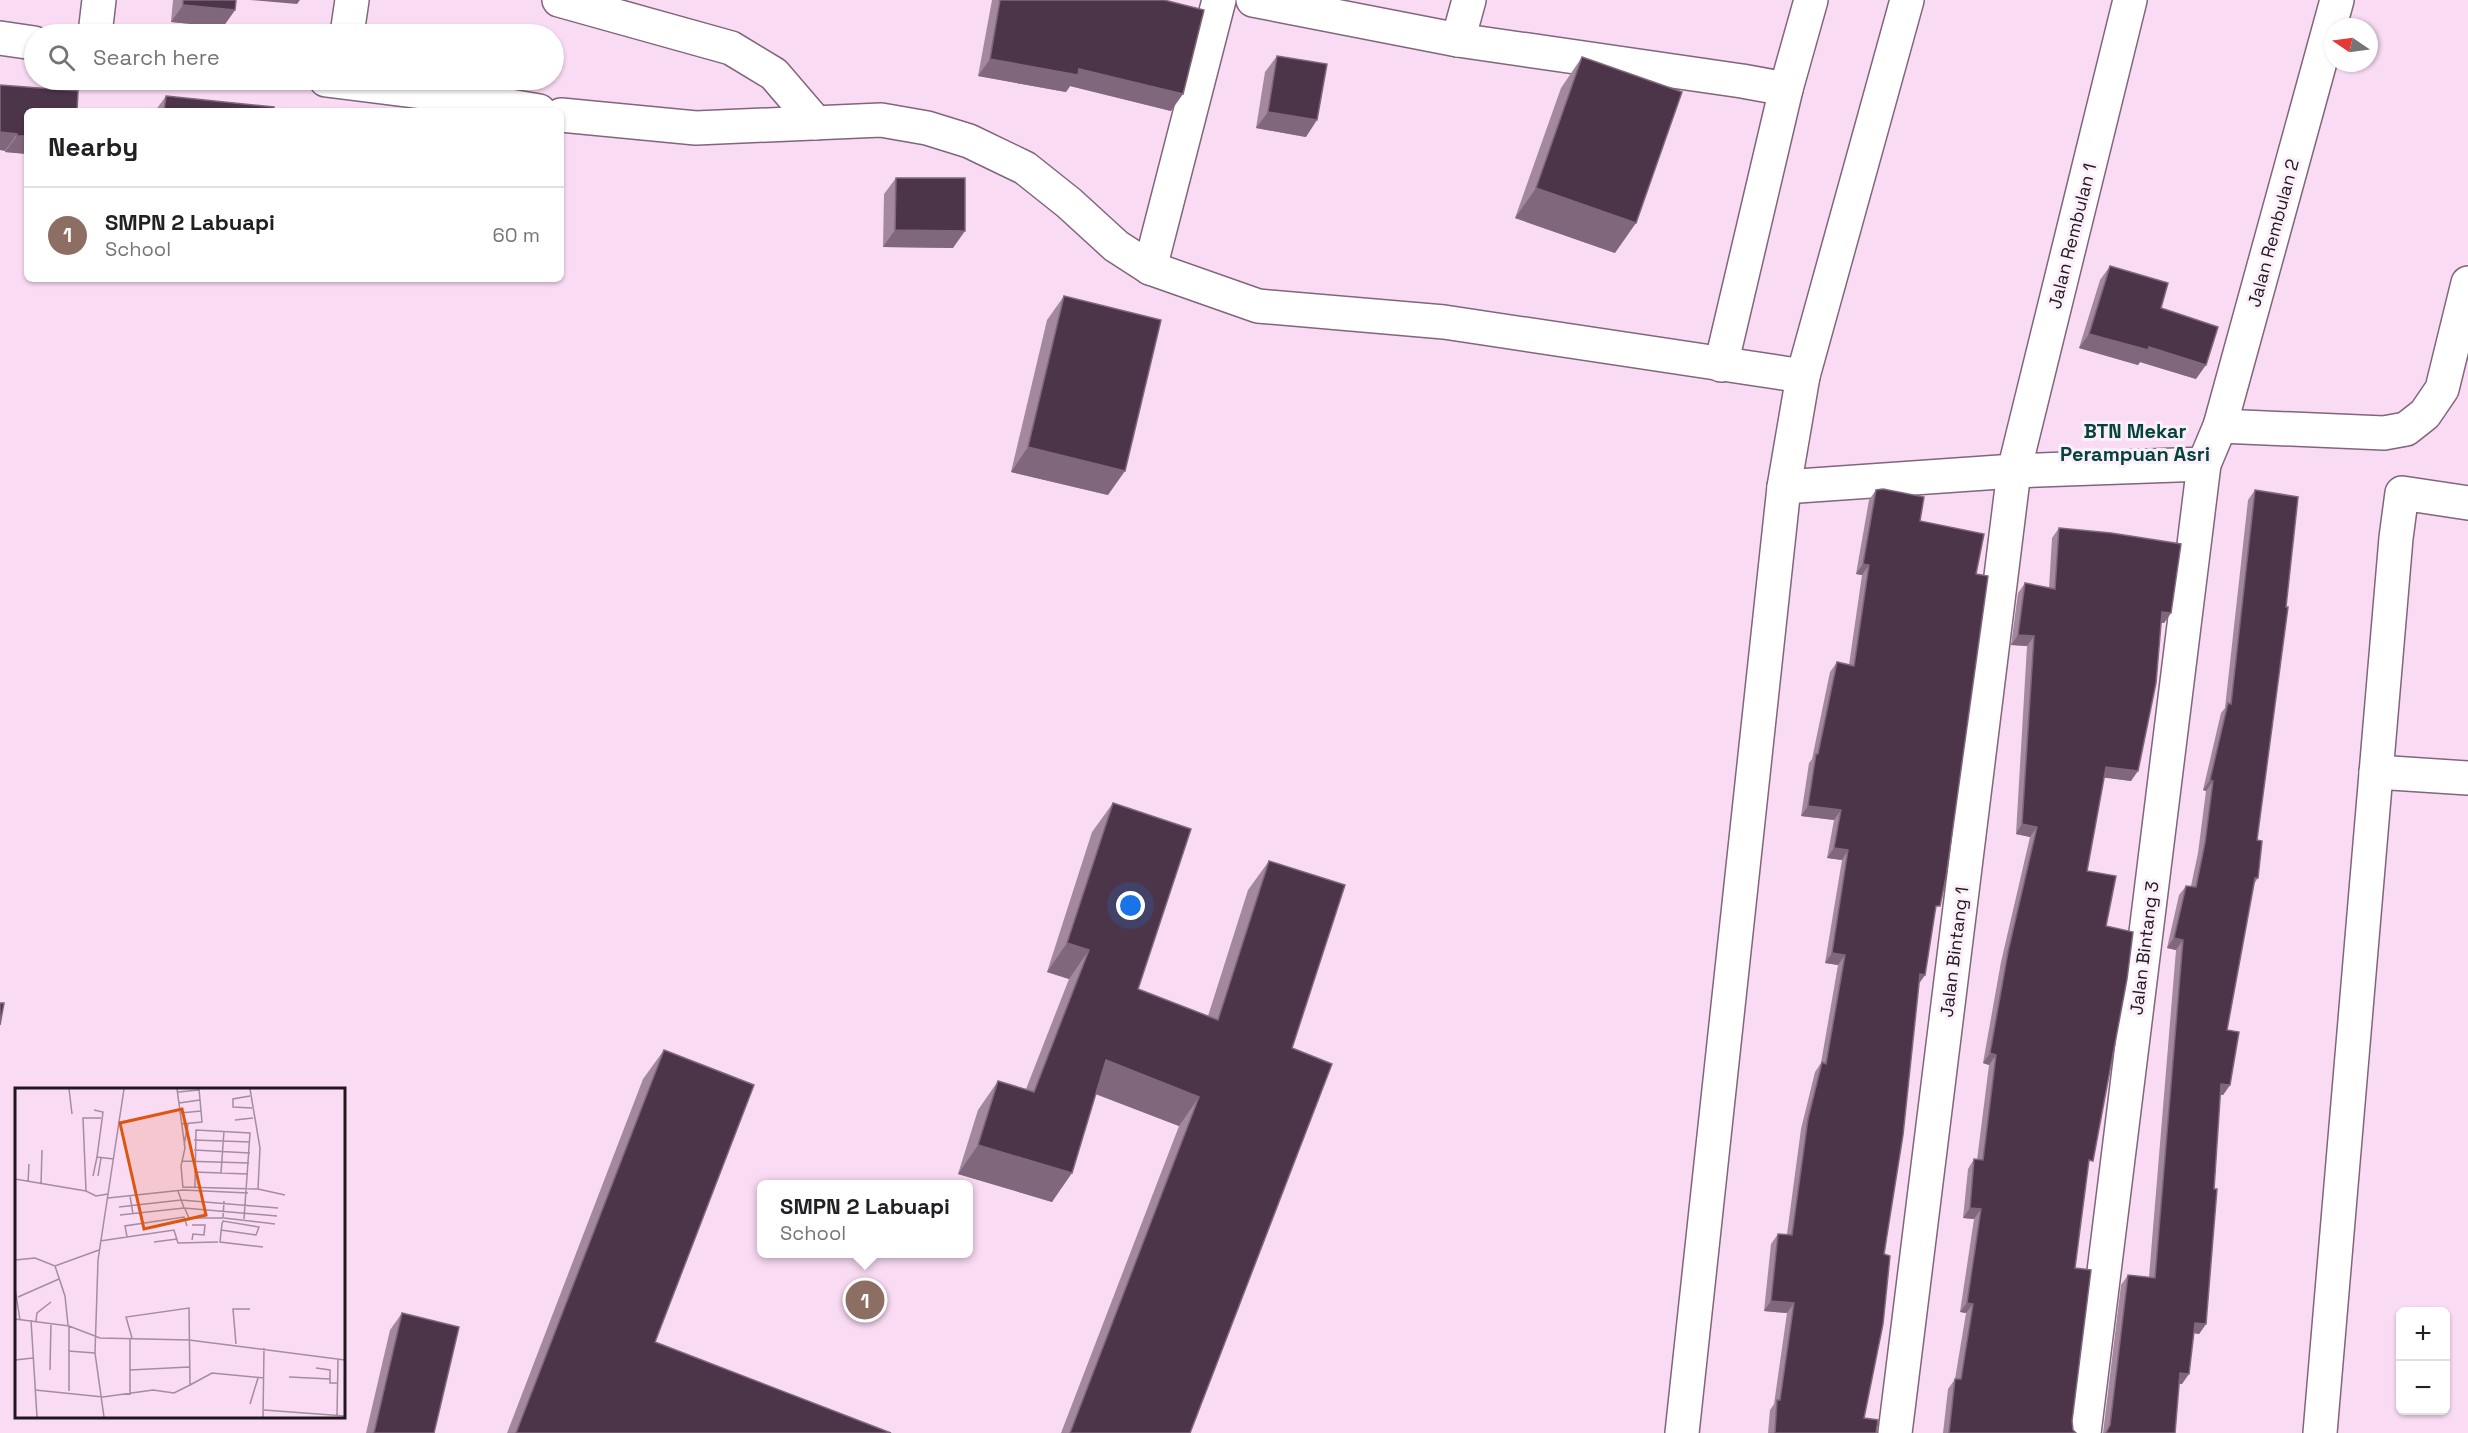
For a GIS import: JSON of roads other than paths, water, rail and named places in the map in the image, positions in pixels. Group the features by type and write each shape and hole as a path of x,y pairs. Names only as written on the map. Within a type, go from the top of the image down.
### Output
{"street":[{"path":"96,24 99,0"},
{"path":"348,24 352,0"},
{"path":"560,0 731,48 774,74 816,123"},
{"path":"1150,268 1219,0"},
{"path":"1252,0 1458,39 1786,89"},
{"path":"1458,39 1469,0"},
{"path":"1721,365 1786,89 1811,0"},
{"path":"1682,1433 1785,487 1803,376 1907,0"},
{"name":"Jalan Rembulan 1","path":"2014,471 2130,0"},
{"name":"Jalan Rembulan 2","path":"2204,464 2220,426 2337,0"},
{"path":"0,38 24,42"},
{"path":"409,90 521,108"},
{"path":"564,115 696,128 881,120 927,128 969,141 1025,168 1069,203 1116,246 1150,268 1258,306 1444,322 1803,376"},
{"path":"2220,426 2384,433 2406,429 2425,414 2442,389 2468,283"},
{"path":"1785,487 2014,471 2204,464"},
{"name":"Jalan Bintang 3","path":"2084,1433 2204,464"},
{"name":"Jalan Bintang 1","path":"1895,1433 2014,471"},
{"path":"2319,1433 2396,538 2402,493 2468,503"},
{"path":"2376,772 2468,778"}],"place":[{"name":"SMPN 2 Labuapi","path":"865,1300"}],"district":[{"name":"BTN Mekar Perampuan Asri","path":"2135,442"}]}
